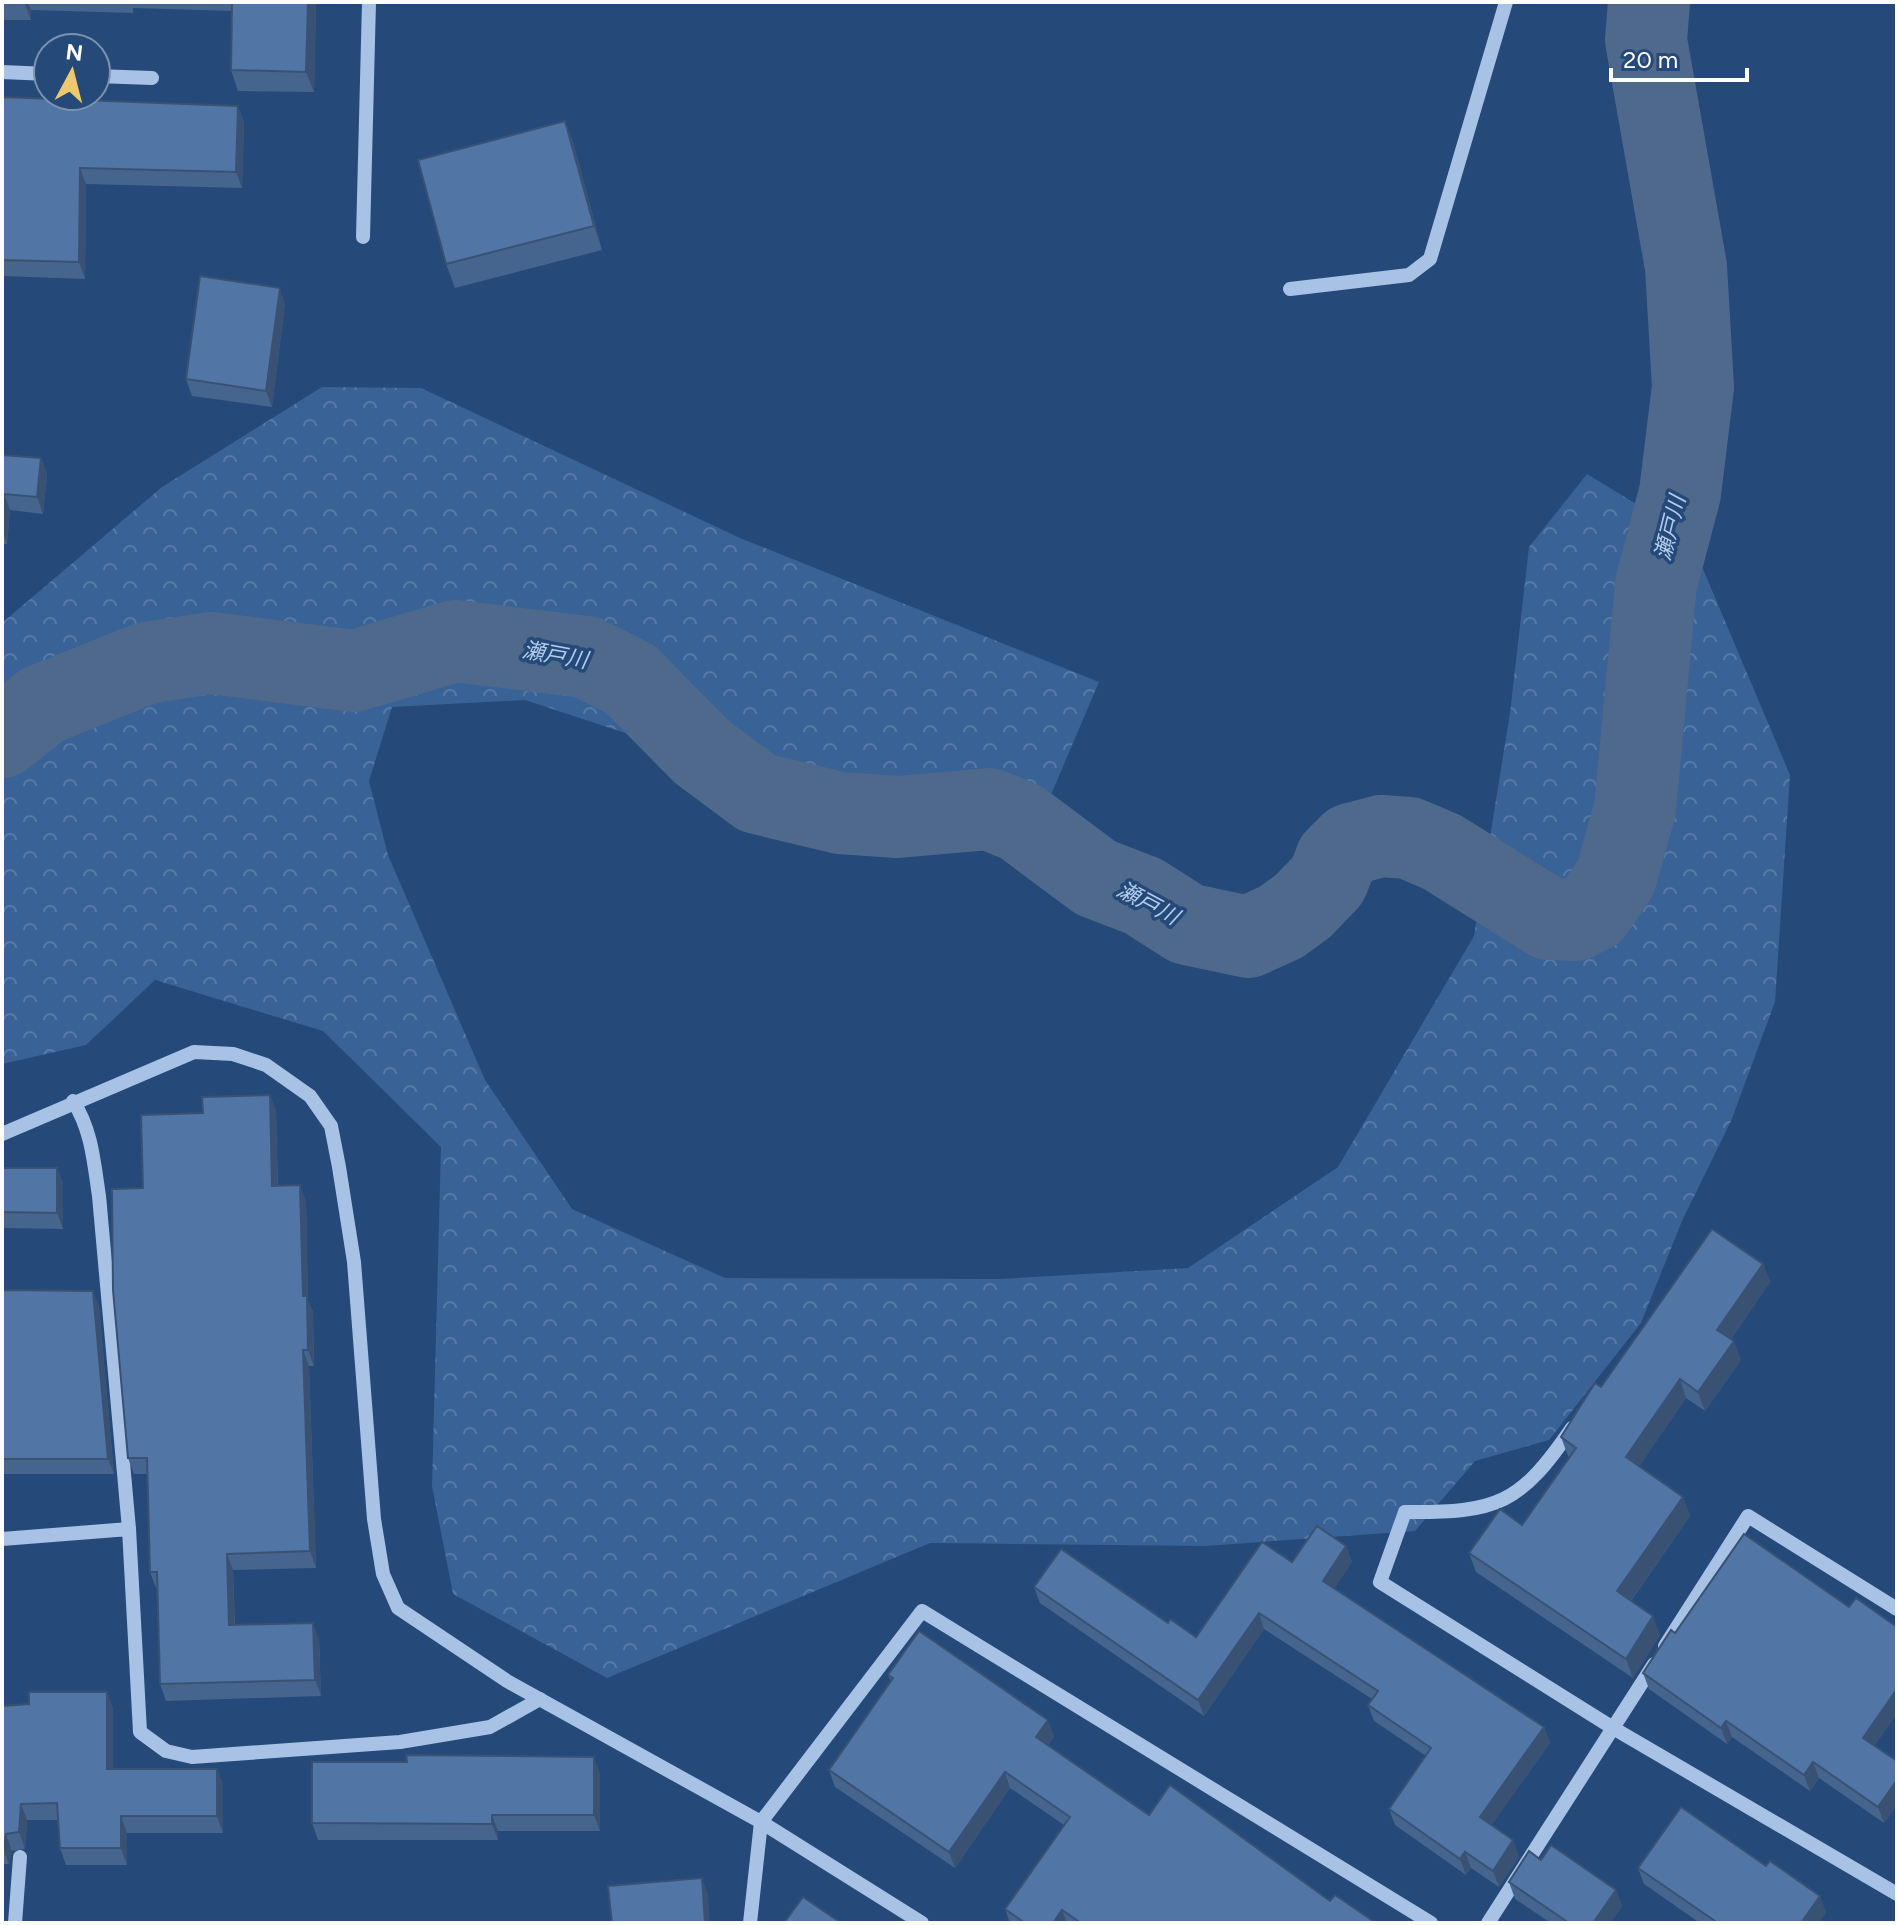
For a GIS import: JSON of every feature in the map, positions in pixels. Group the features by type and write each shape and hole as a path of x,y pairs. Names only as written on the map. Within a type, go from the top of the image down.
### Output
{"street":[{"path":"363,237 369,2"},
{"path":"1290,289 1409,275 1430,259 1506,2"},
{"path":"2,72 32,73"},
{"path":"112,77 152,78"},
{"path":"2,1134 180,1056 214,1052 266,1065 292,1080 321,1110 331,1126 337,1153 354,1262 374,1519 383,1574 398,1608 460,1653 761,1822 922,1923"},
{"path":"73,1101 82,1115 92,1146 99,1196 129,1529 140,1732 166,1751 192,1757 400,1742 490,1727 540,1699"},
{"path":"1578,1419 1545,1468 1519,1494 1485,1506 1447,1513 1405,1512 1380,1582 1613,1728 1897,1894"},
{"path":"1488,1923 1748,1516 1897,1609"},
{"path":"2,1539 129,1529"},
{"path":"750,1923 761,1822 922,1611 1431,1923"},
{"path":"15,1923 20,1857"}],"green space":[{"path":"322,387 421,388 740,538 1099,682 1047,804 762,778 525,700 392,707 369,781 388,855 485,1080 572,1209 725,1278 1001,1279 1188,1268 1338,1167 1474,936 1510,713 1529,547 1587,474 1689,536 1790,775 1775,1002 1731,1121 1682,1221 1641,1323 1549,1440 1475,1461 1415,1531 1205,1546 930,1543 607,1678 453,1594 432,1486 441,1147 323,1031 155,980 86,1045 2,1064 2,623 162,487"}],"building":[{"path":"232,2 308,2 306,72 231,70"},
{"path":"2,97 32,98 32,112 112,112 112,101 238,106 236,172 80,168 79,262 2,260"},
{"path":"565,121 594,226 446,264 418,160"},
{"path":"200,276 280,288 266,391 186,379"},
{"path":"2,455 41,458 37,497 4,494 2,516"},
{"path":"270,1095 272,1186 300,1185 303,1296 307,1296 308,1350 303,1350 310,1551 227,1554 229,1625 313,1623 315,1680 160,1684 157,1572 150,1572 147,1458 128,1458 113,1290 112,1189 143,1188 141,1115 203,1113 202,1097"},
{"path":"2,1168 57,1168 57,1213 2,1212"},
{"path":"1712,1229 1763,1264 1717,1330 1734,1341 1698,1392 1680,1379 1626,1457 1683,1497 1617,1591 1653,1616 1626,1659 1469,1553 1500,1509 1522,1525 1576,1448 1561,1437 1595,1383 1601,1387"},
{"path":"2,1290 93,1291 108,1459 2,1459"},
{"path":"1317,1526 1346,1546 1323,1581 1544,1727 1480,1817 1513,1840 1493,1871 1465,1852 1460,1859 1389,1809 1431,1748 1368,1705 1378,1691 1259,1613 1198,1700 1034,1587 1061,1549 1168,1623 1170,1619 1196,1637 1262,1542 1292,1562"},
{"path":"1744,1534 1849,1607 1856,1598 1897,1627 1897,1689 1863,1738 1897,1761 1897,1780 1878,1807 1813,1762 1804,1775 1726,1721 1721,1728 1643,1673 1671,1630 1675,1633"},
{"path":"919,1631 1048,1720 1036,1737 1149,1815 1170,1785 1330,1901 1335,1895 1376,1923 1081,1923 1062,1910 1053,1923 1025,1923 1005,1909 1070,1817 1005,1772 949,1852 829,1770 893,1678 888,1675"},
{"path":"29,1692 107,1692 107,1769 217,1769 217,1816 121,1816 121,1848 60,1848 57,1803 21,1804 19,1832 6,1834 2,1848 2,1706 29,1704"},
{"path":"406,1755 594,1757 594,1815 492,1815 492,1824 312,1823 312,1762 407,1762"},
{"path":"1681,1807 1766,1866 1770,1861 1820,1896 1801,1923 1718,1923 1638,1868"},
{"path":"1551,1845 1616,1890 1593,1923 1569,1923 1509,1882 1529,1851 1541,1860"},
{"path":"702,1878 705,1923 612,1923 608,1886"},
{"path":"803,1897 841,1923 784,1923"}],"waterway":[{"name":"瀬戸川","path":"2,737 42,705 146,663 211,653 354,671 455,641 586,657 630,679 702,752 757,793 840,813 898,817 989,809 1021,822 1096,878 1143,896 1187,924 1248,937 1281,922 1303,906 1328,880 1336,859 1351,844 1381,836 1409,838 1442,852 1549,919 1575,920 1593,911 1616,877 1635,809 1656,584 1680,493 1693,387 1686,267 1646,40 1649,2"}]}
